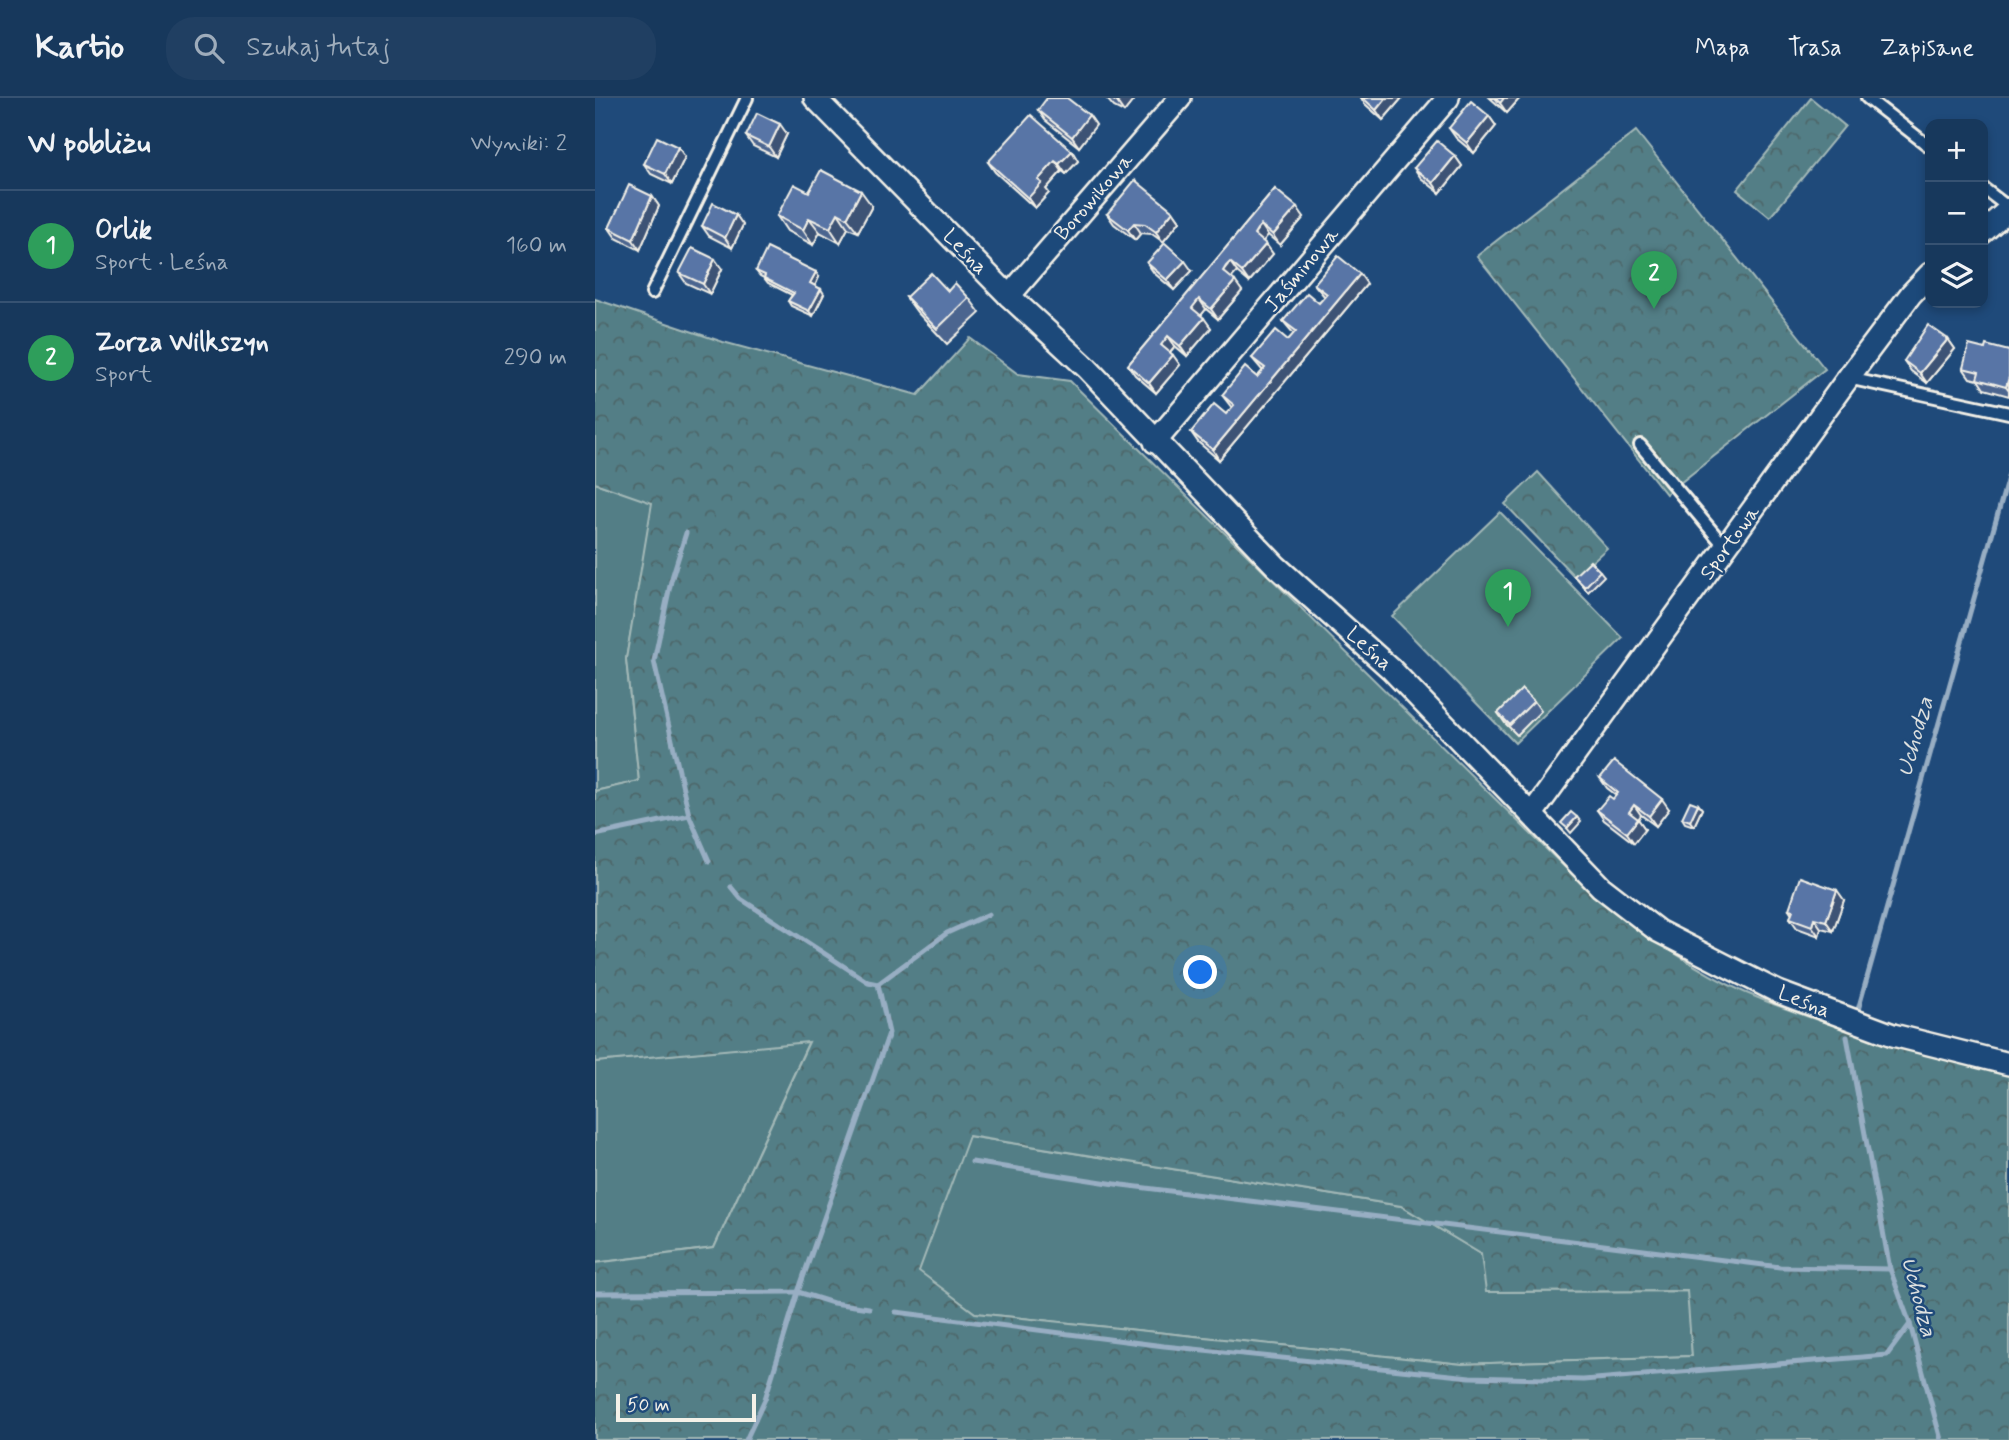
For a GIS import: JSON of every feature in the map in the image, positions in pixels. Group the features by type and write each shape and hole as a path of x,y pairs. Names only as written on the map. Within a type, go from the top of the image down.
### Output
{"street":[{"name":"Borowikowa","path":"1009,296 1180,98"},
{"name":"Jaśminowa","path":"1155,442 1448,98"},
{"name":"Leśna","path":"828,103 1009,296 1087,368 1276,566 1391,669 1601,887 1658,932 1778,992 1893,1035 2009,1063"},
{"path":"1988,228 2009,209"},
{"name":"Sportowa","path":"1532,814 1848,378 1925,279"}],"lane":[{"path":"652,293 747,98"},
{"path":"1867,98 1925,143"},
{"path":"1988,192 2009,209"},
{"path":"1848,378 2009,413"},
{"path":"1640,445 1726,548"}],"green space":[{"path":"1811,98 1845,126 1770,217 1737,190"},
{"path":"1636,131 1825,369 1666,494 1477,256"},
{"path":"595,299 723,342 918,395 970,338 1018,374 1070,381 1592,894 1685,960 1744,992 1842,1028 2009,1073 2009,1440 595,1440 595,1263 714,1248 809,1042 595,1062 595,791 639,781 626,659 652,503 595,483","holes":["969,1136 1401,1206 1481,1254 1486,1292 1687,1291 1692,1356 1462,1364 975,1313 919,1271"]},
{"path":"1538,472 1607,548 1575,577 1505,504"},
{"path":"595,483 653,502 626,659 639,781 595,791"},
{"path":"1500,512 1623,638 1515,743 1392,616"},
{"path":"809,1041 714,1248 595,1263 595,1062"},
{"path":"968,1136 1401,1206 1481,1254 1487,1292 1688,1291 1692,1356 1462,1364 975,1313 918,1272"}],"building":[{"path":"1047,98 1067,98 1089,115 1072,137 1038,110"},
{"path":"1363,98 1386,98 1376,110"},
{"path":"1471,101 1489,116 1467,143 1449,128"},
{"path":"757,113 780,124 769,147 746,136"},
{"path":"1031,115 1072,151 1059,164 1055,161 1038,180 1042,183 1028,198 988,162"},
{"path":"657,137 678,147 665,174 644,164"},
{"path":"1437,141 1455,156 1433,183 1414,168"},
{"path":"821,170 861,191 847,218 838,213 830,228 809,218 803,230 777,216 794,184 809,192"},
{"path":"1135,180 1173,211 1156,232 1145,224 1134,223 1128,230 1107,214"},
{"path":"629,185 652,196 633,240 609,228"},
{"path":"1275,189 1297,207 1273,235 1261,225 1257,229 1254,234 1266,244 1242,272 1230,262 1226,266 1223,271 1235,281 1211,309 1199,299 1192,308 1204,318 1180,346 1168,336 1161,345 1173,355 1149,383 1128,365"},
{"path":"713,203 736,215 725,238 702,226"},
{"path":"1165,243 1185,261 1167,280 1147,263"},
{"path":"692,248 715,259 703,284 679,273"},
{"path":"767,248 816,272 810,283 821,289 809,311 788,301 794,293 756,271"},
{"path":"1338,256 1360,274 1213,450 1191,432 1214,404 1226,414 1234,405 1222,395 1245,367 1257,377 1265,368 1252,358 1276,330 1288,340 1296,331 1283,321 1307,293 1319,303 1327,294 1314,284"},
{"path":"931,273 948,291 955,283 969,298 937,329 906,297"},
{"path":"1928,325 1948,339 1920,373 1904,361"},
{"path":"1969,345 1985,349 1986,345 2009,351 2009,377 2006,387 1977,379 1979,372 1963,368"},
{"path":"1590,561 1600,571 1585,587 1574,576"},
{"path":"1522,689 1534,701 1510,725 1498,713"},
{"path":"1614,761 1662,799 1649,816 1634,805 1629,812 1638,819 1627,833 1597,810 1609,796 1613,799 1618,793 1600,778"},
{"path":"1690,801 1698,804 1690,821 1682,818"},
{"path":"1571,812 1577,817 1567,828 1561,823"},
{"path":"1800,877 1837,890 1826,921 1814,918 1812,926 1790,918 1793,910 1789,909"}],"waterway":[{"name":"Uchodza","path":"1858,1010 2009,474"},
{"path":"686,533 671,581 654,661 689,815 709,861"},
{"path":"595,835 689,815"},
{"path":"731,887 741,899 868,982 878,984 947,933 989,914"},
{"path":"595,1293 798,1292 889,1033 878,984"},
{"name":"Uchodza","path":"1847,1037 1890,1269 1910,1324 1941,1440"},
{"path":"972,1162 1122,1185 1780,1267 1890,1269"},
{"path":"746,1440 765,1399 798,1292 833,1303 869,1308"},
{"path":"896,1312 1164,1346 1470,1377 1583,1380 1887,1355 1910,1324"}],"place":[{"name":"Zorza Wilkszyn","path":"1654,309"},
{"name":"Orlik","path":"1508,627"}]}
